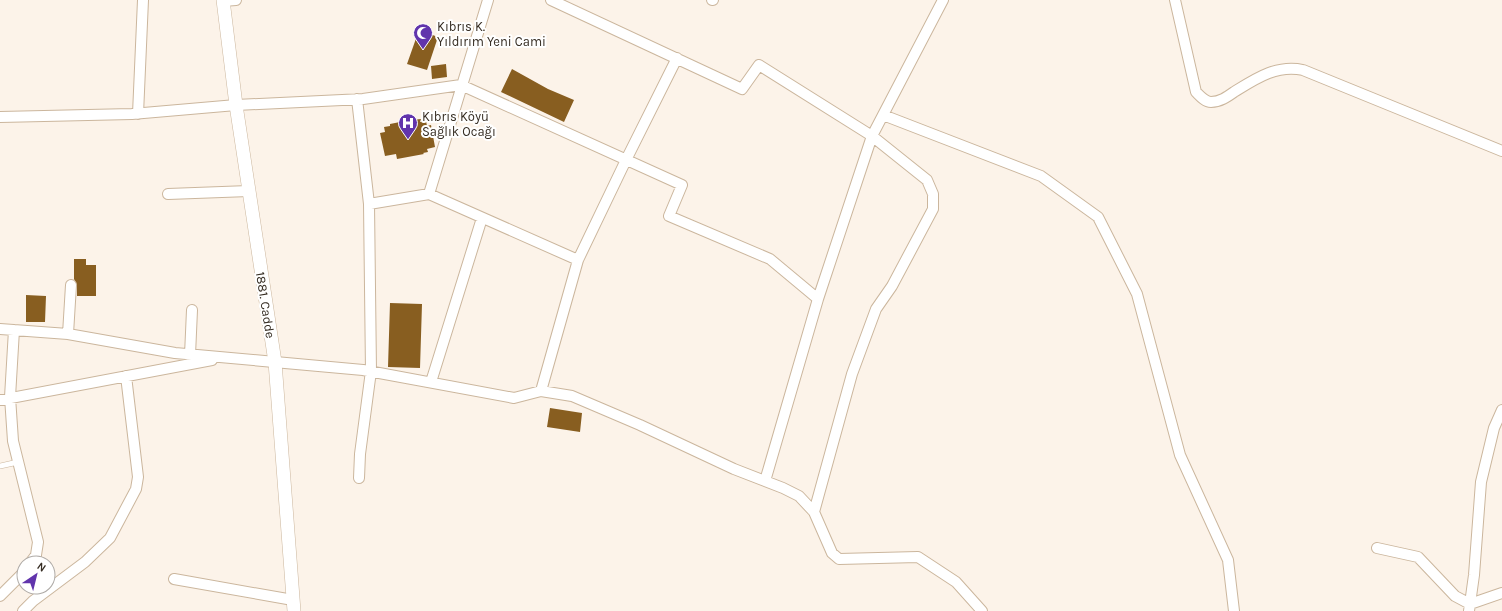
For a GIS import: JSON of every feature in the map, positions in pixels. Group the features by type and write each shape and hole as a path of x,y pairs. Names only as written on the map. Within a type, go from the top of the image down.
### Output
{"street":[{"path":"138,114 143,0"},
{"name":"1881. Cadde","path":"227,0 236,105 275,362 294,606"},
{"path":"428,194 488,0"},
{"path":"551,0 742,89 760,65 872,136 927,180 933,194 933,209 892,286 876,309 852,374 814,512"},
{"path":"765,481 818,299 872,136 943,0"},
{"path":"1175,0 1196,92 1209,102 1223,99 1258,77 1272,71 1295,68 1502,151"},
{"path":"541,391 578,260 677,58"},
{"path":"0,117 138,114 236,105 356,99 461,85 682,186 669,216 770,259 818,299"},
{"path":"356,99 369,204 371,371 360,454 359,478"},
{"path":"883,115 1041,176 1098,217 1137,294 1180,455 1228,560 1234,611"},
{"path":"168,194 249,191"},
{"path":"369,204 428,194 578,260"},
{"path":"431,382 482,218"},
{"path":"68,334 71,285"},
{"path":"190,355 192,310"},
{"path":"0,329 68,334 175,354 371,371 514,398 541,391 572,396 640,425 734,469 800,496 814,512 832,553 840,559 918,557 956,582 982,611"},
{"path":"14,330 10,398 13,441 38,542 36,555"},
{"path":"0,400 224,358"},
{"path":"23,611 33,601 85,562 110,538 136,489 138,477 126,376"},
{"path":"1470,607 1481,482 1494,428 1502,410"},
{"path":"1377,548 1418,557 1455,596 1470,607"},
{"path":"174,579 294,606"},
{"path":"0,596 16,580"},
{"path":"1470,607 1502,593"}],"lane":[{"path":"0,466 18,462"}],"building":[{"name":"Kıbrıs K. Yıldırım Yeni Cami","path":"419,30 438,37 427,70 407,64"},
{"path":"446,64 447,77 432,79 431,66"},
{"path":"512,69 548,89 574,100 564,122 501,92"},
{"name":"Kıbrıs Köyü Sağlık Ocağı","path":"412,118 412,120 421,119 420,122 426,121 427,126 431,125 435,147 427,149 428,152 423,153 424,154 397,159 396,154 385,156 380,133 385,132 384,127 400,122 400,120"},
{"path":"74,259 86,259 86,265 96,265 96,296 77,296 77,285 74,279"},
{"path":"26,295 46,296 45,322 26,322"},
{"path":"390,303 422,304 420,368 388,367"},
{"path":"550,408 582,413 580,432 547,427"}],"place":[{"name":"Kıbrıs K. Yıldırım Yeni Cami","path":"423,50"},
{"name":"Kıbrıs Köyü Sağlık Ocağı","path":"408,140"}]}
